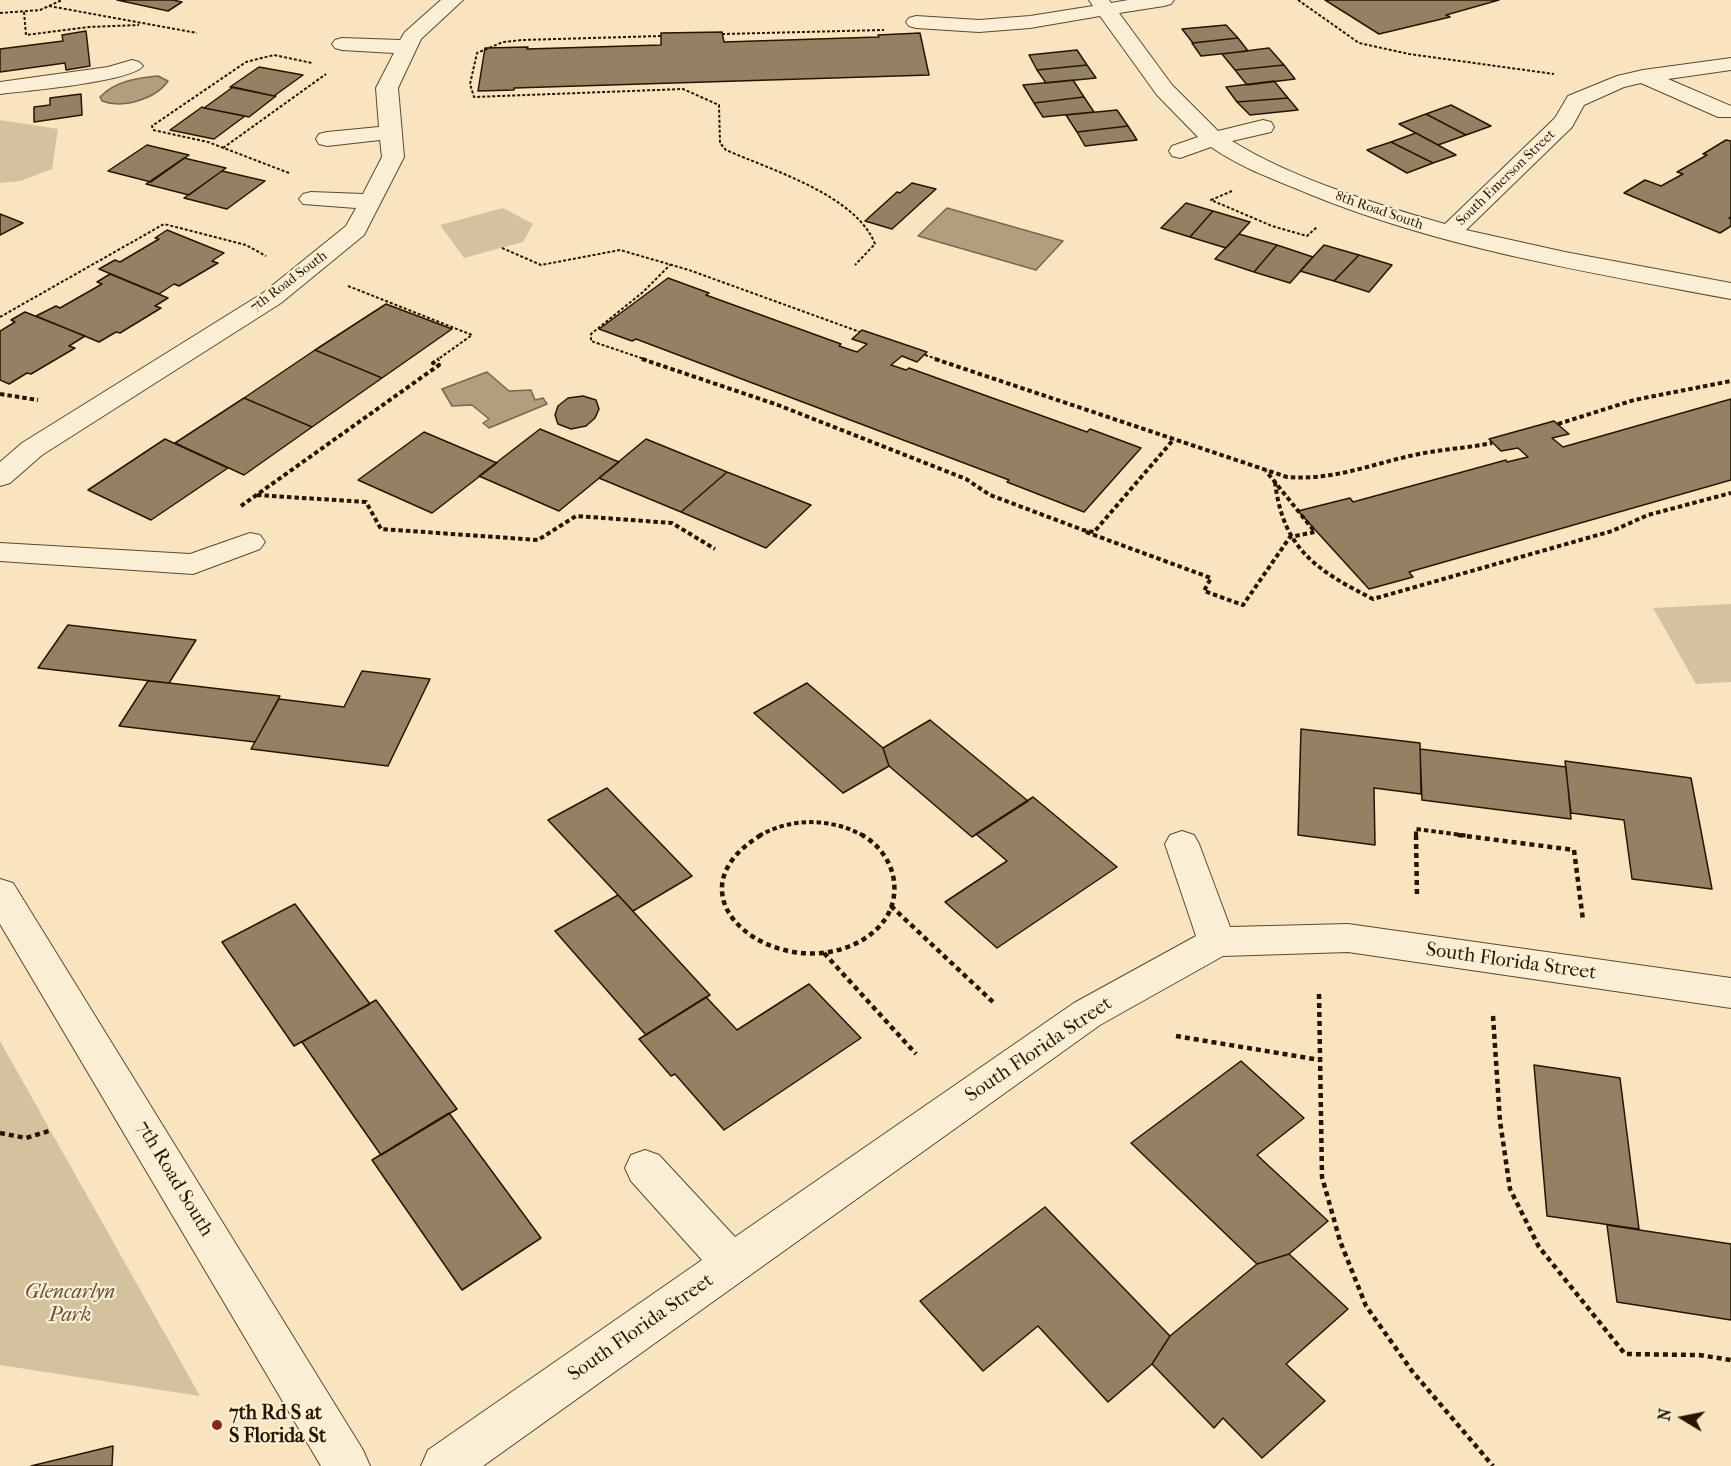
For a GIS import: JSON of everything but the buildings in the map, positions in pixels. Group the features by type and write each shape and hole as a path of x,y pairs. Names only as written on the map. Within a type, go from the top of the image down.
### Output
{"street":[{"name":"7th Road South","path":"0,477 32,449 272,298 356,230 393,157 387,88 412,36 453,0"},
{"path":"916,22 979,26 1030,22 1103,5 1164,0"},
{"name":"8th Road South","path":"1103,5 1182,111 1213,139 1254,162 1336,197 1448,234 1542,255 1731,291"},
{"path":"342,45 407,47"},
{"name":"South Emerson Street","path":"1448,234 1564,122 1576,101 1617,82 1643,76 1731,64"},
{"path":"0,88 111,73 132,66"},
{"path":"1643,76 1726,112"},
{"path":"1180,151 1213,139 1263,127"},
{"path":"327,139 391,132"},
{"path":"1336,197 1359,182"},
{"path":"1282,200 1305,184"},
{"path":"310,199 371,201"},
{"path":"0,440 32,449"},
{"path":"0,552 194,564 250,542"},
{"path":"1182,844 1217,942"},
{"name":"7th Road South","path":"0,893 347,1466"},
{"name":"South Florida Street","path":"444,1466 1087,1014 1217,942 1347,938 1731,993"},
{"path":"645,1168 732,1264"}],"path":[{"path":"0,13 24,12 49,6 62,0"},
{"path":"1298,0 1359,43 1409,54 1617,82"},
{"path":"49,6 197,33"},
{"path":"24,12 26,35 89,27 147,24"},
{"path":"722,34 887,30"},
{"path":"661,36 503,42 477,53 470,84 474,97 683,89 719,105 720,143 726,150 815,191 850,211 869,229 875,244 855,265"},
{"path":"298,173 286,173 222,148 153,130 152,126 246,62 274,55 314,64"},
{"path":"222,148 334,68"},
{"path":"1242,187 1211,200 1272,226 1307,236 1322,223"},
{"path":"0,317 164,224 246,245 275,260"},
{"path":"502,248 541,265 620,250 670,265 860,332"},
{"path":"670,265 644,291 598,326 591,334 591,341 778,405 966,479 990,495 1211,578 1204,591 1243,605 1290,537 1315,532 1266,471"},
{"path":"239,507 439,365 433,363 472,335 348,286"},
{"path":"925,355 1266,471 1308,480 1325,479 1393,459 1492,443"},
{"path":"1558,424 1634,400 1731,381"},
{"path":"0,394 48,402"},
{"path":"1083,530 1094,531 1101,526 1174,439"},
{"path":"1275,482 1277,500 1290,537 1299,550 1351,588 1373,599 1612,531 1648,515 1731,493"},
{"path":"256,495 366,502 381,529 538,540 576,516 672,523 715,549"},
{"path":"818,822 845,827 869,839 886,856 895,877 894,900 891,906 884,921 865,938 841,950 813,955 785,953 759,944 740,929 726,910 722,889 727,868 741,848 762,833 788,824 818,822"},
{"path":"1417,897 1416,829 1575,850 1582,920"},
{"path":"891,906 994,1003"},
{"path":"824,953 916,1054"},
{"path":"1319,994 1322,1177 1340,1241 1366,1306 1412,1371 1493,1466"},
{"path":"1493,1016 1500,1120 1510,1189 1539,1247 1625,1354 1700,1355 1731,1360"},
{"path":"1176,1036 1320,1060"},
{"path":"0,1133 26,1138 52,1130"}],"green space":[{"path":"0,120 58,129 52,169 20,181 0,183"},
{"path":"503,208 533,224 523,242 464,258 440,225"},
{"path":"1731,604 1731,682 1696,684 1653,608"},
{"name":"Glencarlyn Park","path":"0,1041 200,1396 0,1365"}],"shaded area":[{"path":"158,76 168,81 155,93 138,101 119,104 102,101 100,97 119,84 134,79"},
{"path":"947,208 1063,241 1036,270 918,236"},
{"path":"487,372 509,391 531,390 535,400 543,398 547,404 489,428 483,423 489,419 472,405 452,406 442,389"}],"place":[{"name":"7th Rd S at S Florida St","path":"217,1425"}]}
